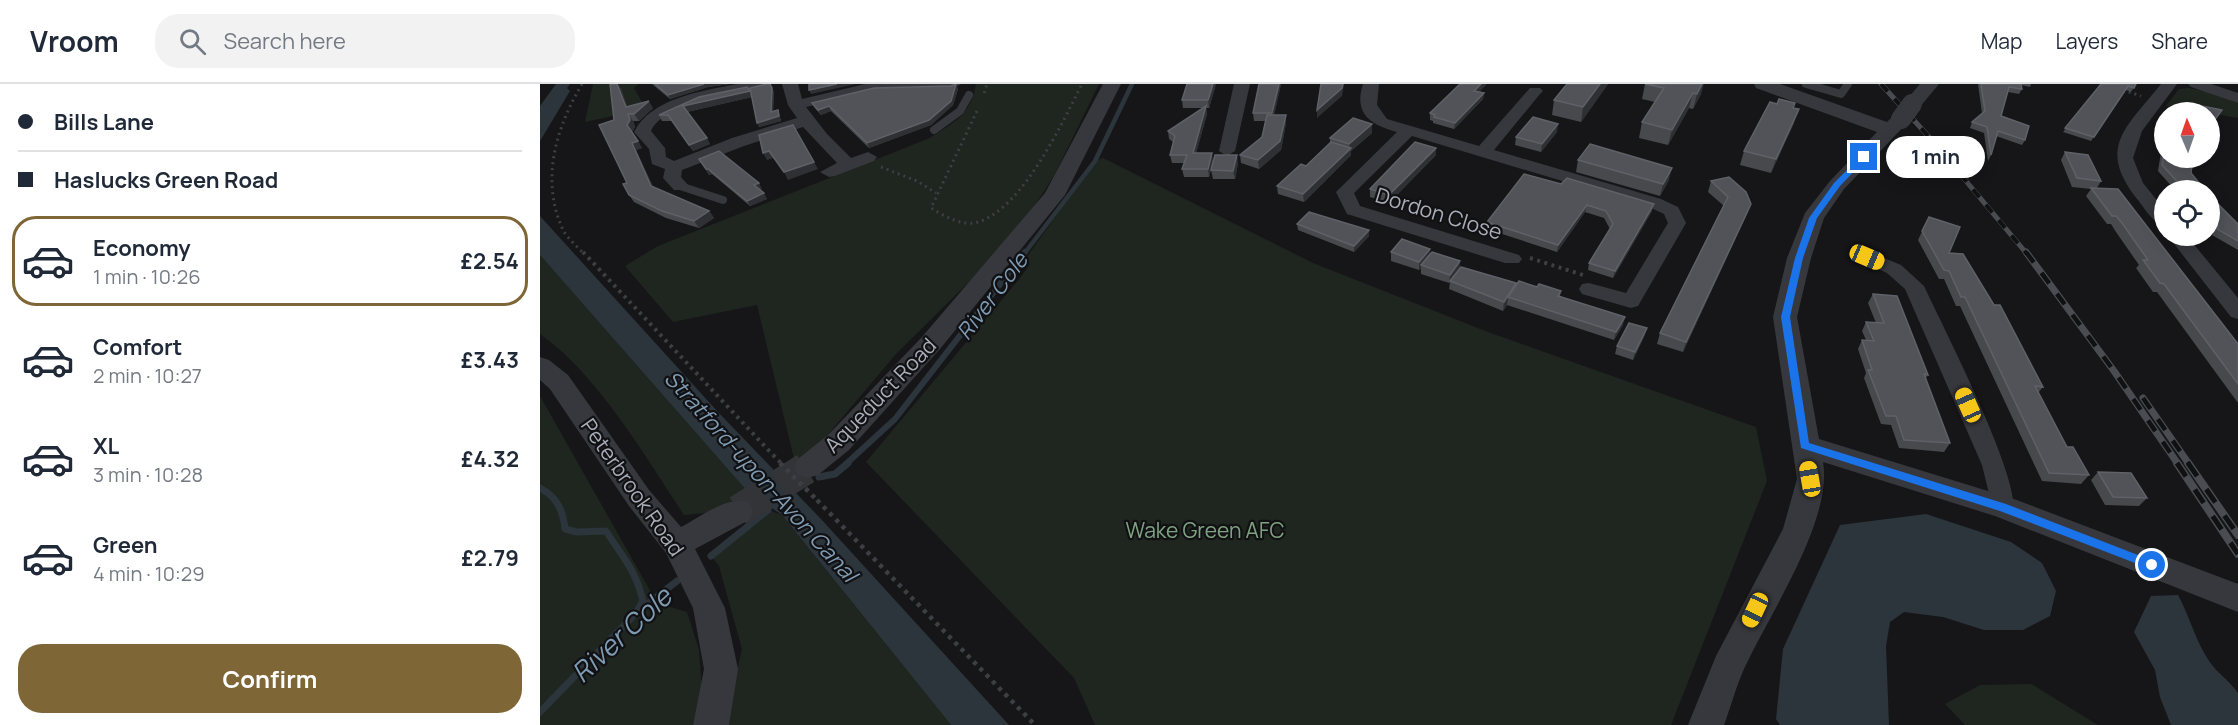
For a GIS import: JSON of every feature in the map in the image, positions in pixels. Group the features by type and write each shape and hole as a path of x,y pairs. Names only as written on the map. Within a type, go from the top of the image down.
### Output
{"street":[{"path":"760,84 674,105 651,118 642,128 642,132 657,148 658,160 674,167 738,142 808,120"},
{"path":"790,84 796,105 822,142 858,160"},
{"path":"796,105 876,86 953,84"},
{"name":"Aqueduct Road","path":"808,467 839,442 931,343 1054,195 1112,84"},
{"path":"1242,84 1228,146 1250,140"},
{"path":"1371,84 1368,92 1369,105 1375,117 1408,131 1655,203 1672,211 1677,224 1631,300 1589,289"},
{"path":"1706,725 1732,658 1798,530 1810,479 1785,317 1799,258 1813,218 1837,185 1930,84"},
{"path":"2154,207 2129,173 2124,156 2129,140 2169,84"},
{"path":"2196,84 2238,98"},
{"path":"1773,85 1901,118"},
{"path":"1483,152 1531,95 1509,94"},
{"name":"Dordon Close","path":"1408,131 1345,192 1353,210 1437,234 1512,259"},
{"path":"829,172 858,160"},
{"path":"674,167 672,178 680,186"},
{"path":"2185,246 2238,312"},
{"path":"1866,257 1894,269 1914,286 1994,465 2003,507"},
{"path":"2213,280 2238,283"},
{"name":"Peterbrook Road","path":"540,366 559,382 639,498 677,544 709,608 721,669 711,725"},
{"path":"1805,446 2003,507 2238,598"},
{"path":"677,544 738,511"}],"lane":[{"path":"1806,84 1841,94 1848,84"},
{"path":"934,130 960,111 974,96"},
{"path":"680,186 723,200"}],"path":[{"path":"555,132 582,84"},
{"path":"987,84 974,96 971,130 936,192 931,208 945,217 961,222 977,223 998,212 1044,159 1056,141 1082,84"},
{"path":"2112,87 2146,98"},
{"path":"858,160 917,181 936,192"},
{"path":"551,214 563,231 773,455 1035,725"},
{"path":"1512,259 1516,253 1596,279 1589,289"}],"green space":[{"path":"593,84 638,84 634,88 646,109 585,122"},
{"path":"976,84 1099,84 1054,176 1035,205 977,274 896,354 804,463 795,463 757,305 673,322 625,266 658,246 930,138 954,122 966,110 974,95"},
{"path":"2189,88 2209,92 2238,103 2238,118 2220,115 2220,102 2169,102 2179,89"},
{"name":"Wake Green AFC","path":"1103,158 1313,263 1488,332 1756,427 1767,481 1671,725 1095,725 1074,678 866,462 1020,278 1030,264 1026,258 1095,161"},
{"path":"540,255 747,491 716,512 684,515 637,443 601,394 561,351 540,334"},
{"path":"540,396 657,603 687,612 699,650 702,692 693,725 540,725"},
{"path":"768,510 782,515 951,725 725,725 742,649 719,566 711,556"},
{"path":"2031,684 2098,725 1965,725 1945,704 1980,685"}],"water":[{"path":"556,84 570,84 567,88 570,91 540,141 540,106"},
{"name":"Stratford-upon-Avon Canal","path":"540,216 718,412 821,519 1009,725 951,725 782,515 747,491 540,255"},
{"path":"1926,514 2011,542 2042,563 2056,591 2050,616 2023,630 1984,630 1943,617 1904,612 1890,622 1886,646 1889,725 1780,725 1776,719 1783,649 1840,525"},
{"path":"2178,595 2209,661 2238,693 2238,725 2171,725 2160,697 2155,670 2134,632 2151,596"}],"building":[{"path":"610,84 617,84 626,107 649,101 634,114 628,114 630,120 627,125 638,141 632,143 651,186 709,211 694,221 662,211 629,195 623,184 627,183 599,125 614,120"},
{"path":"655,84 704,84 668,95"},
{"path":"770,84 772,88 771,112 778,110 779,116 757,123 750,88"},
{"path":"809,84 837,84 809,90"},
{"path":"956,84 951,101 929,120 867,143 829,106 818,110 812,103 874,88"},
{"path":"1187,84 1213,84 1208,100 1182,100"},
{"path":"1259,84 1279,84 1272,113 1253,113"},
{"path":"1321,84 1343,84 1342,88 1317,110"},
{"path":"1460,84 1481,84 1474,91 1484,93 1455,123 1434,117 1435,115 1430,113"},
{"path":"1567,84 1600,84 1583,107 1554,100"},
{"path":"1645,84 1702,84 1697,94 1693,93 1672,130 1642,122 1664,88"},
{"path":"1981,84 2021,84 2022,89 2009,87 2001,116 2029,126 2025,140 1998,131 1991,155 1987,127 1972,122 1985,111"},
{"path":"2101,84 2136,84 2134,88 2128,86 2094,137 2065,128"},
{"path":"747,87 750,91 683,106 707,138 689,145 668,115 659,115 699,97"},
{"path":"1779,99 1795,103 1793,108 1799,109 1776,159 1744,151 1770,102 1777,104"},
{"path":"1206,106 1193,153 1212,153 1208,169 1182,169 1187,155 1170,155 1175,136 1168,131"},
{"path":"1267,115 1286,115 1280,141 1258,160 1240,155 1262,137"},
{"path":"1533,117 1558,124 1542,144 1516,137"},
{"path":"1353,118 1372,124 1349,144 1330,138"},
{"path":"793,125 814,162 784,172 769,151 763,153 759,135"},
{"path":"1331,142 1351,148 1303,194 1277,186 1301,164 1306,166"},
{"path":"1415,142 1436,148 1389,195 1370,189"},
{"path":"1590,144 1672,168 1663,184 1578,160"},
{"path":"719,151 759,183 754,185 764,193 747,201 706,169 699,159"},
{"path":"2065,152 2088,155 2101,181 2077,178"},
{"path":"1215,155 1237,155 1233,171 1211,170"},
{"path":"2165,168 2192,168 2191,173 2197,180 2176,180"},
{"path":"1524,174 1561,184 1567,178 1654,204 1615,271 1589,263 1613,224 1606,211 1587,205 1558,245 1487,222"},
{"path":"1729,177 1746,192 1751,204 1686,342 1660,333 1728,197 1711,181"},
{"path":"2091,188 2118,189 2154,236 2154,246 2162,246 2238,344 2238,384 2164,284 2160,283 2143,260 2148,260 2122,223 2116,216 2112,216"},
{"path":"2220,206 2238,224 2238,241 2220,231"},
{"path":"1309,212 1369,230 1354,246 1297,224"},
{"path":"1929,217 1960,227 1949,253 1963,254 1994,305 2000,305 2043,387 2035,386 2067,447 2073,447 2089,475 2049,473 1965,297 1961,297 1949,271 1944,270 1922,231"},
{"path":"1402,239 1430,249 1419,262 1391,252"},
{"path":"1432,252 1460,261 1450,275 1421,265"},
{"path":"1461,267 1516,283 1504,302 1450,281"},
{"path":"1519,281 1561,291 1558,296 1625,317 1616,332 1508,297"},
{"path":"1873,294 1897,296 1928,375 1924,374 1950,443 1904,440 1896,416 1886,416 1868,370 1872,370 1862,340 1874,341 1866,322 1884,323"},
{"path":"1629,323 1647,328 1635,352 1617,346"},
{"path":"2098,472 2131,473 2147,498 2113,497"}],"waterway":[{"name":"River Cole","path":"1024,254 1095,161 1132,84"},
{"name":"River Cole","path":"846,464 895,419 1025,252"},
{"name":"River Cole","path":"819,477 835,474 848,463"},
{"path":"540,488 558,505 565,529 577,532 606,531 636,580 643,601 637,611"},
{"name":"River Cole","path":"711,556 768,510"},
{"name":"River Cole","path":"540,712 636,613 677,581"}],"tunnel":[{"path":"738,511 808,467"}],"railway":[{"path":"1881,84 1930,138 2027,254"},
{"path":"2026,252 2114,371 2178,464"},
{"path":"2143,398 2189,464"},
{"path":"2177,463 2238,554"},
{"path":"2188,463 2238,535"}],"route":[{"path":"1864,157 1837,185 1813,218 1799,258 1785,317 1805,446 2003,507 2152,565"}]}
